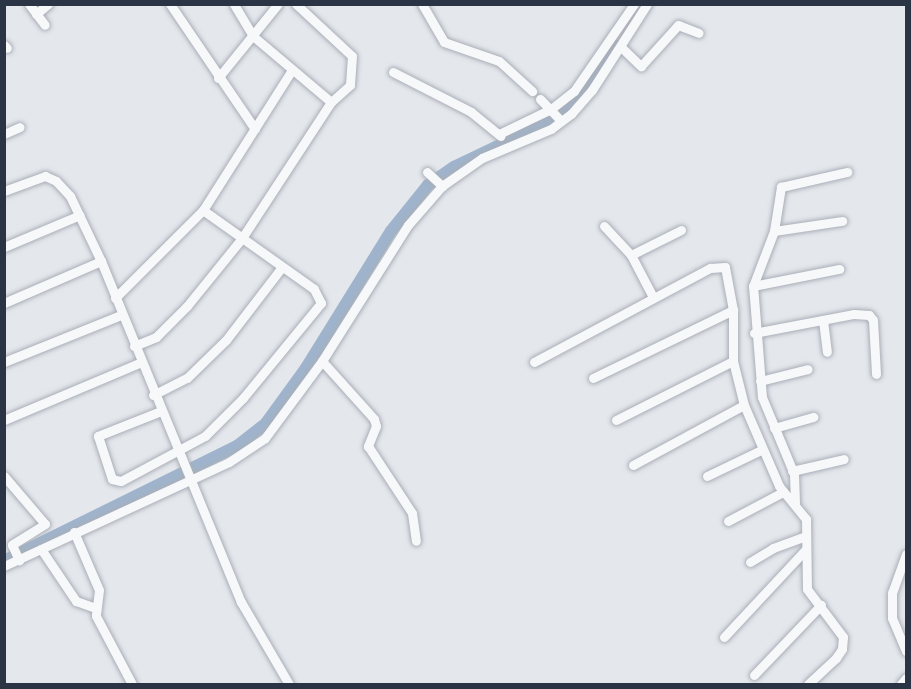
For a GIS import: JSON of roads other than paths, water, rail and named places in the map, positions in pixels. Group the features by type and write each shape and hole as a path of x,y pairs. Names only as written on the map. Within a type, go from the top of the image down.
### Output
{"street":[{"path":"29,4 45,25"},
{"path":"36,14 48,4"},
{"path":"170,4 218,78 255,129"},
{"path":"234,4 253,36 332,102"},
{"path":"218,78 278,4"},
{"path":"134,346 161,333 242,238 332,102 350,85 352,56 296,4"},
{"path":"422,4 444,42 499,61 532,91"},
{"path":"504,139 556,115 579,86 634,4"},
{"path":"4,566 229,462 269,434 322,361 435,180 463,169 504,139 556,115 592,90 647,4"},
{"path":"621,47 641,66 678,25 699,33"},
{"path":"115,298 203,210 292,70"},
{"path":"393,72 471,112 504,139"},
{"path":"540,99 556,115"},
{"path":"4,134 20,127"},
{"path":"795,503 796,485 792,471 762,397 754,333 753,285 774,231 779,191 784,184 847,172"},
{"path":"4,191 36,178 51,177 70,196 101,261 153,395 241,602 290,684"},
{"path":"161,411 98,436 112,479 121,481 179,455 197,442 228,414 319,307 319,294 203,210"},
{"path":"4,247 80,215"},
{"path":"774,231 842,221"},
{"path":"604,226 631,255 653,297"},
{"path":"631,255 681,230"},
{"path":"4,303 101,261"},
{"path":"534,362 653,297 720,265 728,271 733,310 733,361 744,405 761,450 783,492 804,513 806,585 839,629 844,644 836,658 808,684"},
{"path":"153,395 187,378 226,340 282,267"},
{"path":"753,285 839,269"},
{"path":"593,378 733,310"},
{"path":"4,362 121,315"},
{"path":"754,333 824,320 869,315 873,320 876,374"},
{"path":"824,320 827,352"},
{"path":"322,361 374,418 376,426 368,446 412,513 416,541"},
{"path":"616,420 733,361"},
{"path":"4,420 141,362"},
{"path":"760,381 808,369"},
{"path":"633,465 744,405"},
{"path":"774,428 813,417"},
{"path":"706,476 761,450"},
{"path":"792,471 843,459"},
{"path":"4,476 45,524 13,548 19,558"},
{"path":"728,521 783,492"},
{"path":"74,532 99,590 95,608 132,684"},
{"path":"750,562 773,548 806,536"},
{"path":"41,549 76,601 95,608"},
{"path":"724,637 806,549"},
{"path":"906,554 897,573 892,609 897,635 906,651"},
{"path":"754,675 821,605"},
{"path":"901,684 906,678"}],"waterway":[{"path":"4,561 237,446 266,423 306,368 391,231 428,185 454,167 546,123 574,104 616,46"}]}
